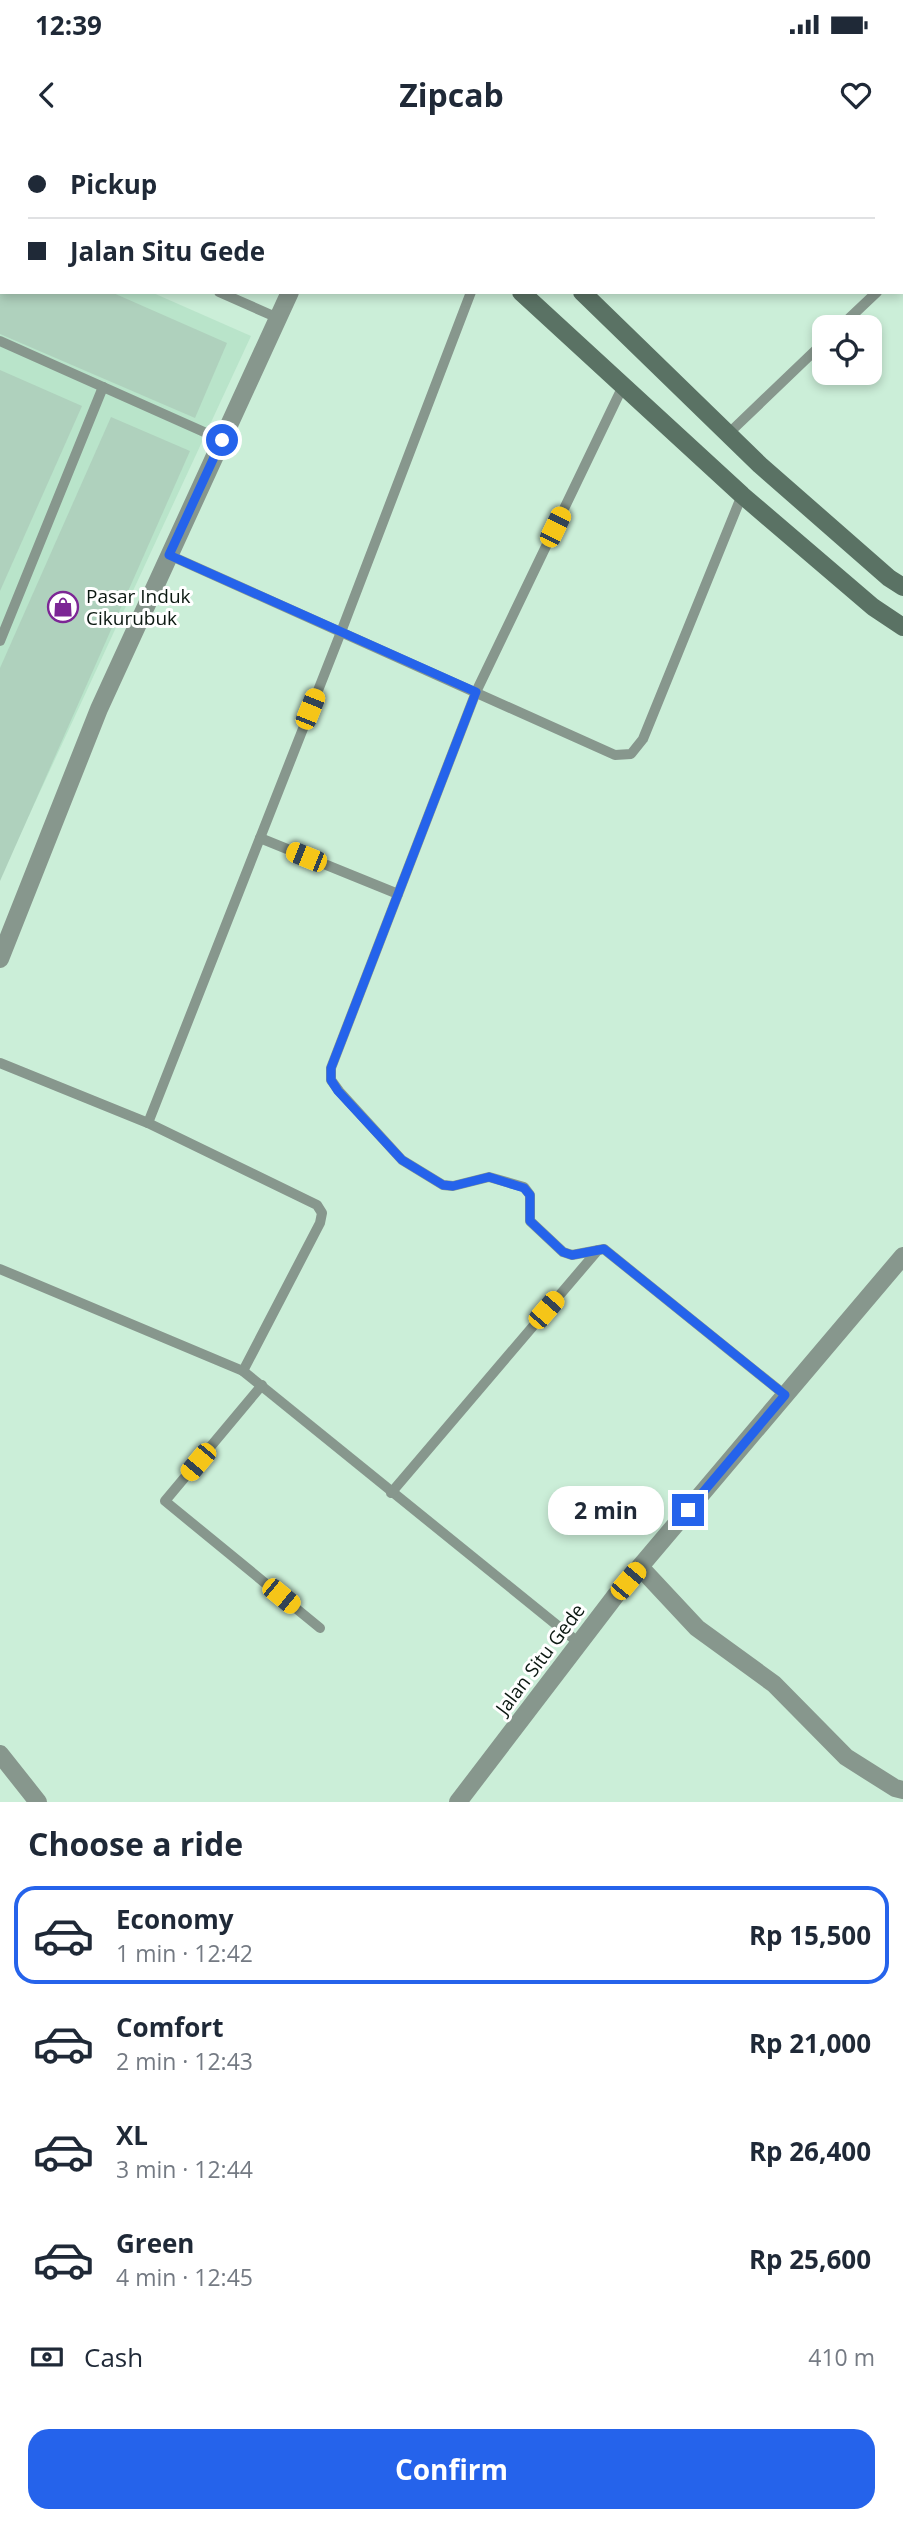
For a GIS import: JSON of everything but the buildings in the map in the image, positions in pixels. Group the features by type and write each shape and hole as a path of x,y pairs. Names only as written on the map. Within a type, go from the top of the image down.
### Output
{"street":[{"path":"0,959 5,934 99,709 289,294"},
{"path":"522,294 742,495 873,607 903,627"},
{"path":"584,294 779,482 903,587"},
{"name":"Jalan Situ Gede","path":"458,1802 640,1567 785,1395 900,1265"},
{"path":"640,1567 697,1628 774,1684 846,1757 895,1788 903,1790"},
{"path":"0,1754 38,1802"}],"lane":[{"path":"224,294 278,318"},
{"path":"148,1123 470,294"},
{"path":"853,315 875,294"},
{"path":"0,341 222,440"},
{"path":"728,435 812,354"},
{"path":"623,386 476,692 331,1068 331,1080 402,1160 443,1185 453,1186 489,1177 524,1188 530,1195 530,1221 563,1252 572,1255 604,1249 785,1395"},
{"path":"0,641 103,387"},
{"path":"169,555 615,755 631,754 643,739 742,495"},
{"path":"260,838 398,894"},
{"path":"0,1062 148,1123 317,1205 322,1213 320,1223 243,1371"},
{"path":"391,1493 598,1250"},
{"path":"0,1269 243,1371 579,1643"},
{"path":"262,1385 165,1501 320,1628"}],"shaded area":[{"name":"Pasar Induk Cikurubuk","path":"0,294 156,294 251,336 0,878"}],"place":[{"name":"Pasar Induk Cikurubuk","path":"63,607"}],"route":[{"path":"222,440 169,555 476,692 331,1068 331,1080 402,1160 443,1185 453,1186 489,1177 524,1188 530,1195 530,1221 533,1226 563,1252 572,1255 604,1249 785,1395 688,1510"}]}
